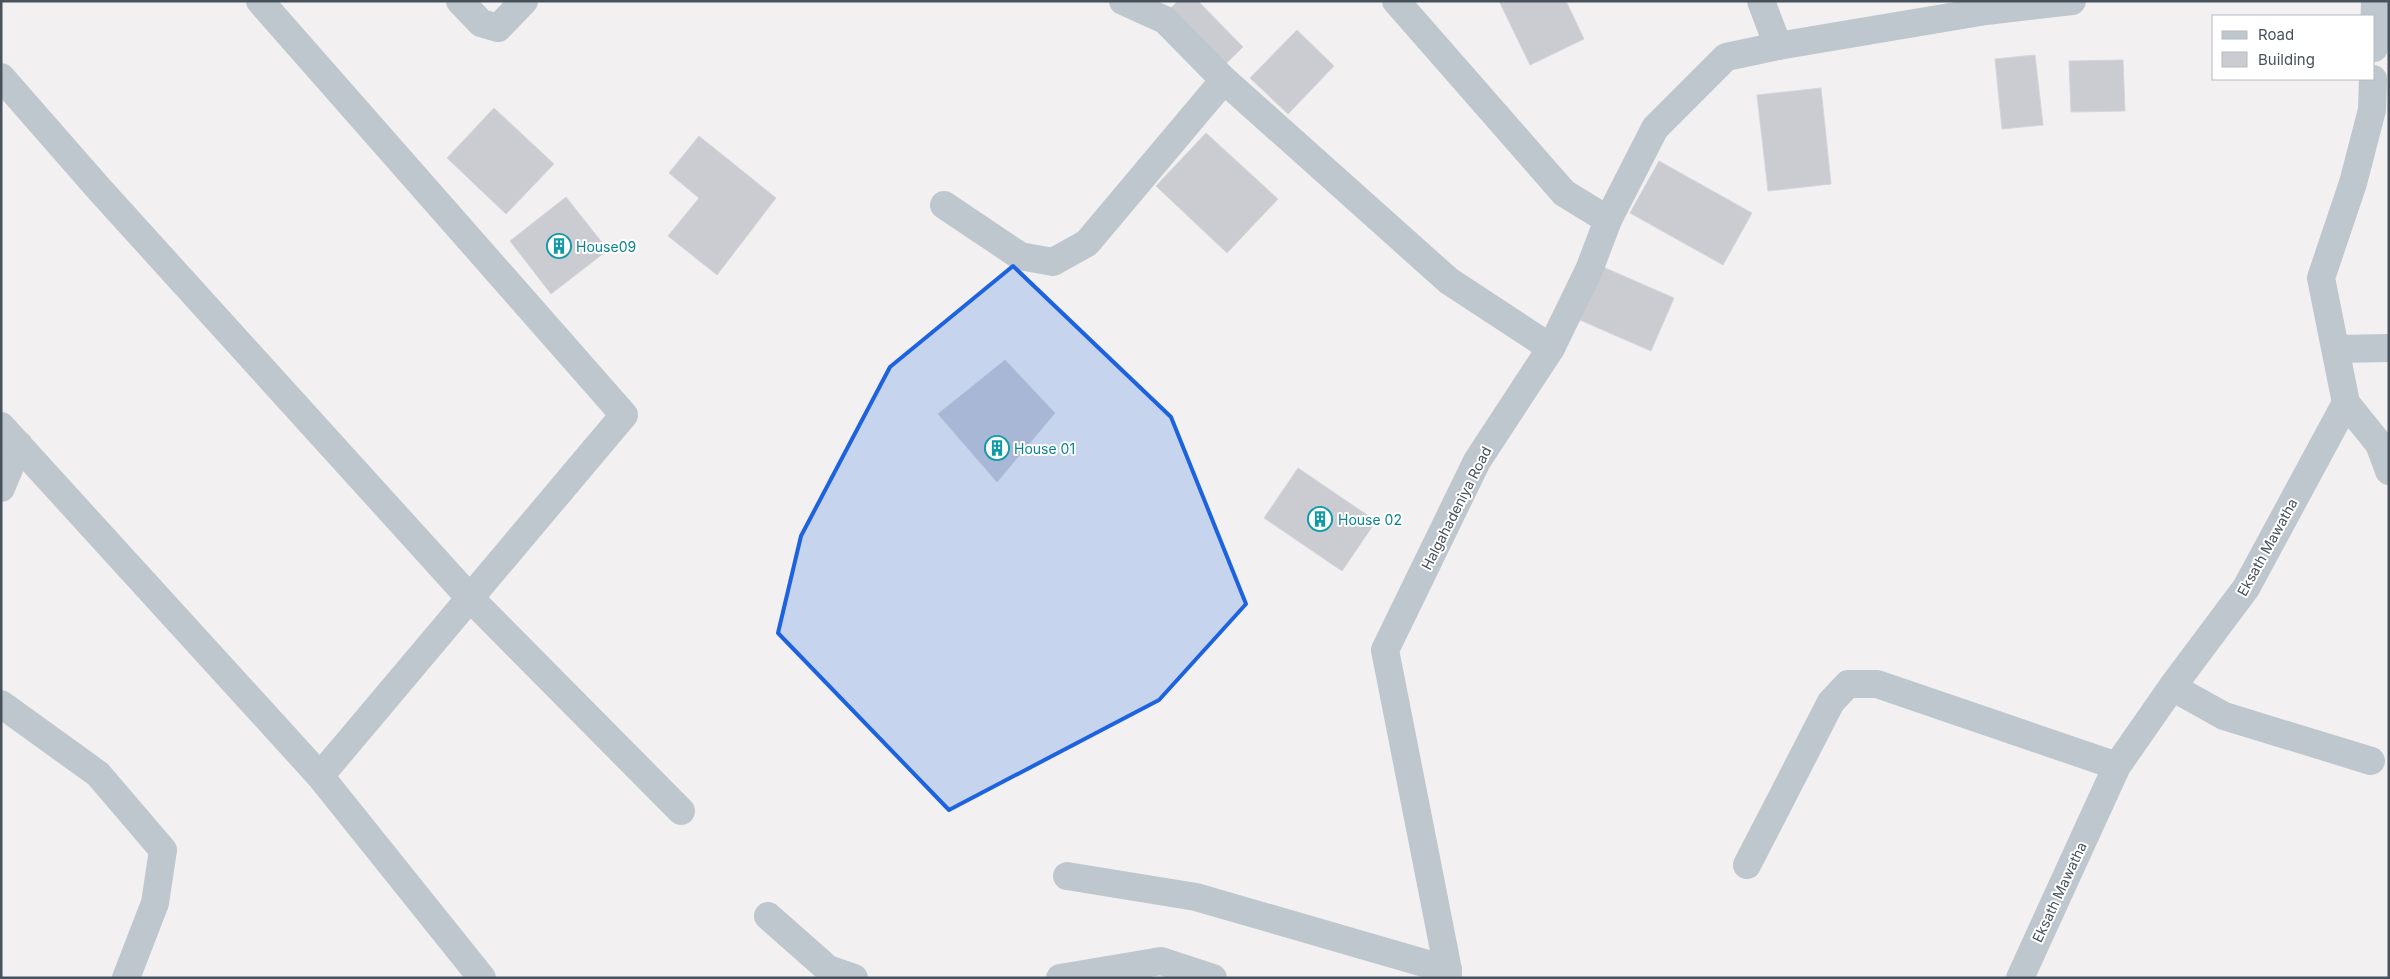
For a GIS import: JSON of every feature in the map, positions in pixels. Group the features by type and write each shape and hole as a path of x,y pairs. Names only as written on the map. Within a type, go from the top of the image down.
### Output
{"street":[{"path":"260,1 624,415 320,776"},
{"path":"460,1 481,23 498,28 524,1"},
{"path":"1122,1 1165,20 1224,80 1449,281 1551,348"},
{"path":"1396,1 1564,193 1608,220"},
{"path":"1762,1 1778,46"},
{"name":"Halgahadeniya Road","path":"1448,974 1386,650 1477,461 1551,348 1589,270 1608,220 1655,128 1726,57 1778,46 1986,11 2072,1"},
{"path":"2375,1 2375,15"},
{"path":"1,77 100,190 470,598 680,811"},
{"path":"944,204 1020,256 1053,262 1087,243 1224,80"},
{"path":"2373,80 2372,110 2353,183 2321,278 2346,403 2378,444 2389,471"},
{"path":"2336,350 2389,348"},
{"name":"Eksath Mawatha","path":"2020,978 2117,766 2172,687 2246,588 2346,403"},
{"path":"1,426 320,776 482,978"},
{"path":"1,488 19,446"},
{"path":"1747,865 1831,702 1848,684 1877,684 2117,766"},
{"path":"2172,687 2224,716 2371,761"},
{"path":"8,715 98,774 163,850 154,902 126,978"},
{"path":"1067,876 1196,897 1448,974"},
{"path":"768,916 828,969 854,978"},
{"path":"1060,978 1161,961 1213,978"}],"highlighted area":[{"path":"1013,266 1171,417 1246,604 1159,700 949,810 778,633 801,536 890,367"}],"building":[{"path":"1178,1 1198,1 1243,47 1209,80 1154,24"},
{"path":"1499,1 1566,1 1584,39 1530,65"},
{"path":"1297,30 1334,66 1288,114 1250,78"},
{"path":"2035,55 2043,125 2002,129 1995,59"},
{"path":"2123,60 2125,111 2071,112 2069,61"},
{"path":"1821,88 1831,184 1768,191 1757,95"},
{"path":"494,108 554,164 506,214 447,158"},
{"path":"1206,133 1278,199 1227,253 1156,186"},
{"path":"699,136 776,198 717,275 668,236 699,198 669,173"},
{"path":"1659,161 1752,213 1723,265 1630,213"},
{"name":"House09","path":"566,197 608,250 551,294 510,241"},
{"path":"1603,267 1674,298 1651,351 1580,320"},
{"name":"House 01","path":"1005,360 1055,413 997,482 938,414"},
{"name":"House 02","path":"1298,468 1376,521 1342,571 1264,518"}],"place":[{"name":"House09","path":"559,246"},
{"name":"House 01","path":"997,448"},
{"name":"House 02","path":"1320,519"}]}
